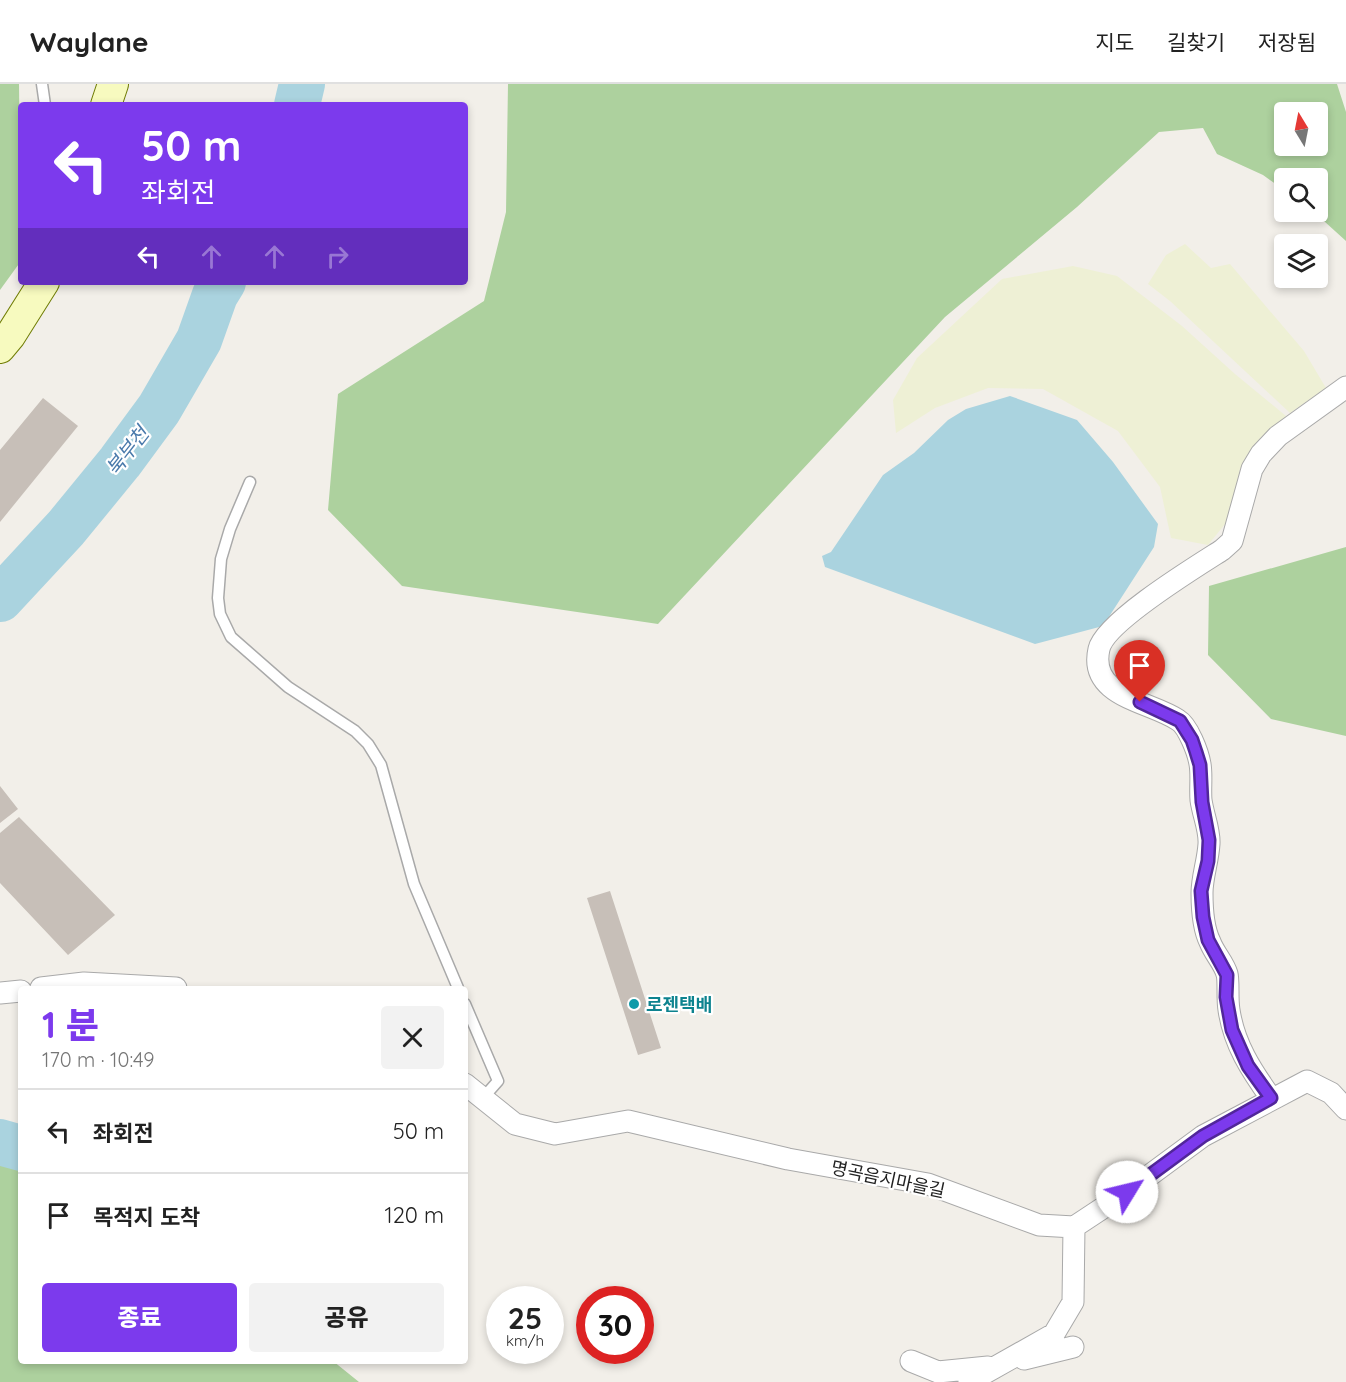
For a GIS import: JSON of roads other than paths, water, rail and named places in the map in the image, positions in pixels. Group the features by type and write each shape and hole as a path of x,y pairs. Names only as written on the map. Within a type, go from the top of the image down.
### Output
{"main road":[{"path":"106,102 113,84"},
{"path":"0,348 42,285"}],"street":[{"path":"1271,1098 1248,1066 1232,1030 1226,997 1227,975 1208,940 1201,891 1208,861 1209,840 1202,802 1200,765 1192,740 1180,721 1119,693 1103,680 1099,666 1099,647 1111,632 1147,599 1232,541 1252,469 1261,454 1278,436 1346,387"},
{"path":"58,986 84,983 139,986"},
{"path":"0,993 18,991"},
{"path":"969,1382 1054,1334 1073,1302 1074,1227 1127,1192 1203,1136 1271,1098 1307,1081 1331,1094 1346,1110"},
{"name":"명곡음지마을길","path":"468,1086 515,1124 555,1134 628,1121 788,1159 928,1184 1039,1225 1074,1227"},
{"path":"911,1360 938,1372 998,1366 1073,1347"}],"lane":[{"path":"42,84 45,102"},
{"path":"250,482 230,529 221,559 218,598 220,614 231,637 264,666 288,687 355,731 368,744 381,765 414,884 457,986"},
{"path":"468,1011 498,1081 483,1098"}],"water":[{"path":"1010,396 1077,420 1113,462 1158,524 1154,547 1103,626 1035,644 825,567 822,556 831,552 883,475 914,453 948,420 966,409"}],"waterway":[{"name":"북부천","path":"298,102 302,84"},
{"name":"북부천","path":"0,599 66,528 120,462 159,409 199,340 215,295 221,285"},
{"path":"0,1142 18,1147"}],"place":[{"name":"로젠택배","path":"634,1004"}]}
